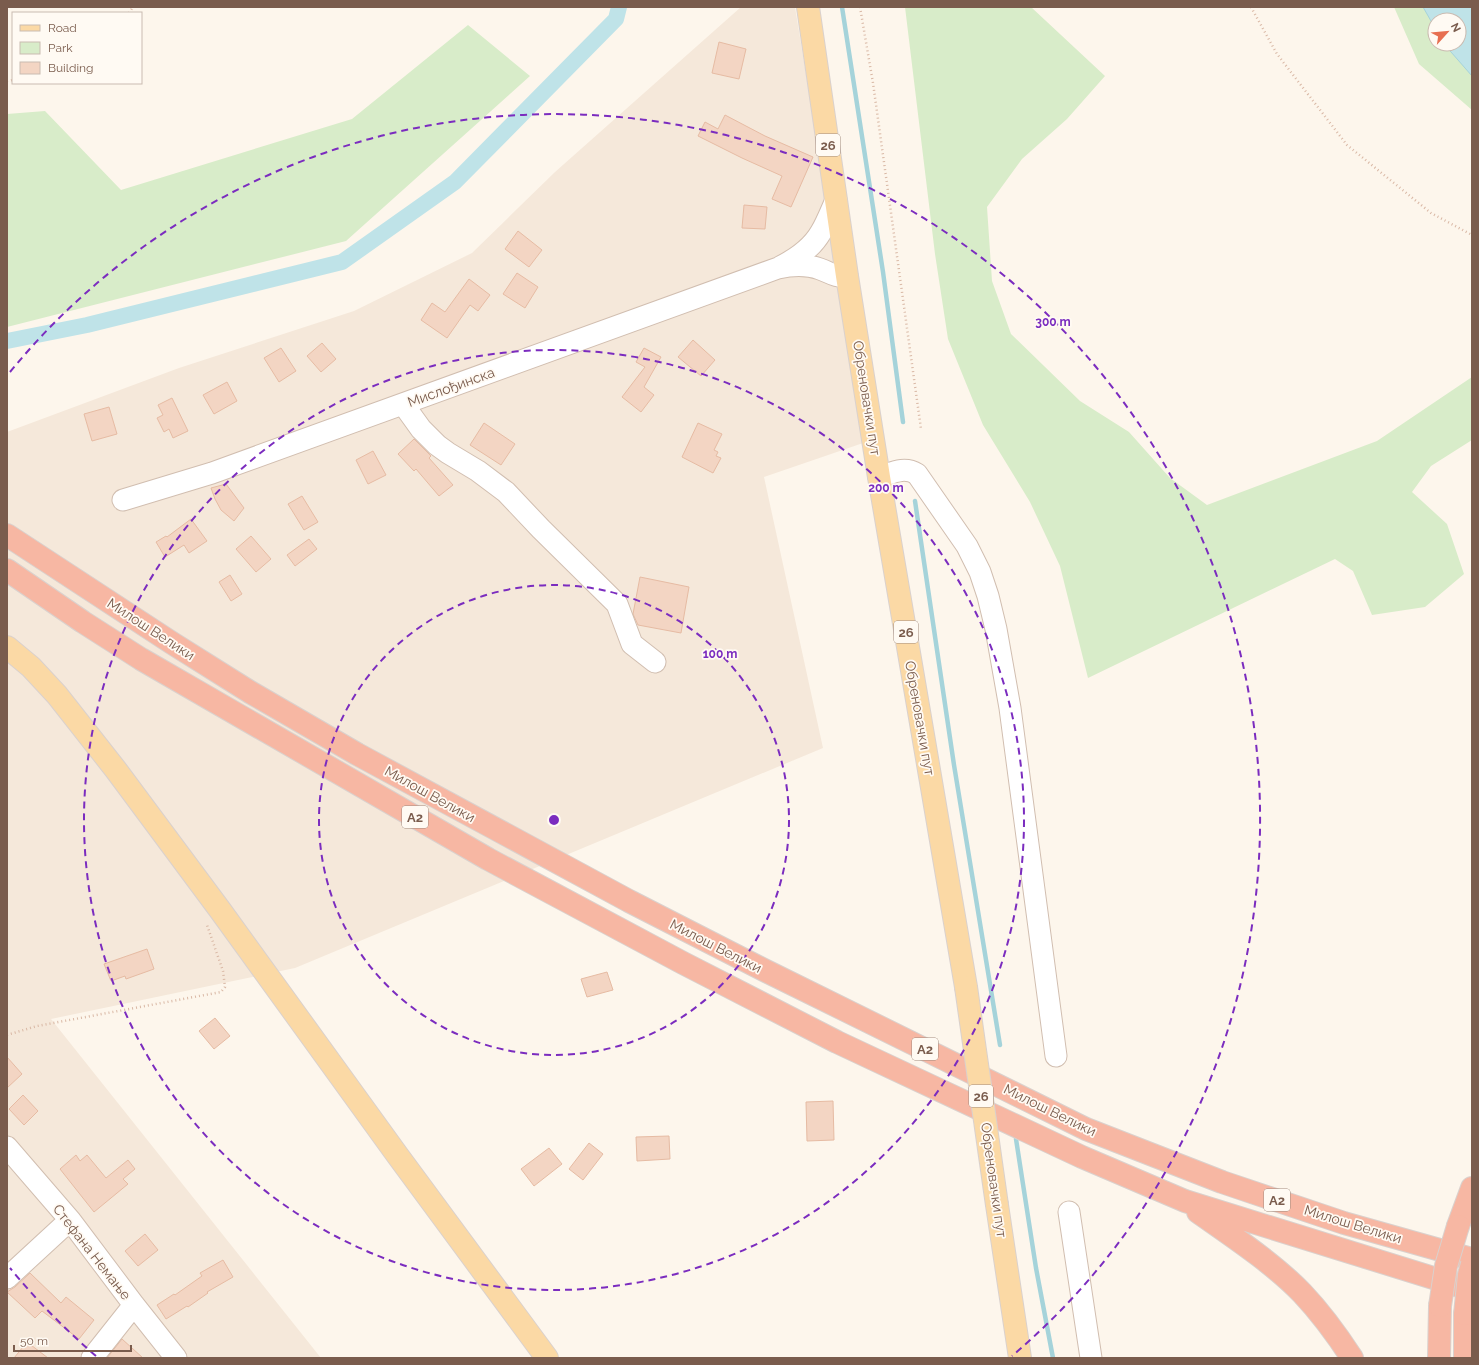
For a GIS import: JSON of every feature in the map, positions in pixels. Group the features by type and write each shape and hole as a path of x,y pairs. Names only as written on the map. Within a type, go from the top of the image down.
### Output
{"highway":[{"name":"Милош Велики","path":"7,535 250,692 357,754 629,902 1086,1129 1222,1182 1344,1223 1472,1259"},
{"name":"Милош Велики","path":"7,570 83,622 141,659 488,859 683,963 837,1042 1082,1157 1185,1202 1472,1290"},
{"path":"1439,1358 1440,1306 1446,1266 1458,1226 1472,1188"},
{"path":"1185,1202 1268,1264 1301,1293 1336,1333 1352,1358"},
{"path":"1465,1358 1466,1314 1469,1275 1472,1264"}],"main road":[{"name":"Обреновачки пут","path":"808,7 847,276 879,477 966,987 1020,1358"},
{"path":"7,647 31,667 57,695 116,770 547,1358"}],"street":[{"name":"Мислођинска","path":"778,268 799,256 814,242 821,232 836,200"},
{"name":"Мислођинска","path":"123,500 212,473 778,268 787,266 805,266 819,269 836,277 847,276"},
{"path":"403,404 421,429 437,445 478,471 506,492 617,604 632,644 655,662"},
{"path":"879,477 898,470 905,470 917,474 968,546 980,572 988,596 996,629 1010,708 1023,817 1056,1056"},
{"name":"Стефана Немање","path":"7,1147 70,1220 176,1358"},
{"path":"1069,1212 1091,1358"},
{"path":"7,1278 70,1220"},
{"path":"92,1358 134,1305"}],"path":[{"path":"860,7 921,429"},
{"path":"1251,7 1277,54 1347,145 1431,213 1472,235"},
{"path":"7,1035 37,1026 221,992 225,987 223,971 206,924 220,910"}],"shaded area":[{"path":"741,7 795,7 866,442 764,477 823,748 295,968 51,1019 321,1358 7,1358 7,432 179,368 354,311 472,253 555,172"}],"green space":[{"path":"905,7 1031,7 1105,76 1067,119 1022,159 987,207 992,281 1011,334 1080,401 1129,432 1170,478 1207,505 1377,441 1472,377 1472,440 1431,466 1412,492 1447,524 1464,574 1425,607 1372,615 1353,571 1335,559 1088,678 1060,566 1030,502 983,425 948,339 935,254"},
{"path":"1394,7 1472,7 1472,110 1419,64"},
{"path":"468,25 530,76 346,241 7,327 7,114 45,111 121,190 352,119"}],"water":[{"path":"1423,7 1472,7 1472,76 1451,52 1467,52 1467,12 1427,12 1427,14"}],"building":[{"path":"719,42 746,49 739,79 712,73"},
{"path":"725,115 765,136 813,157 791,207 772,199 782,176 698,136 705,122 718,129"},
{"path":"744,205 767,207 765,229 742,228"},
{"path":"518,231 542,250 529,267 505,249"},
{"path":"517,273 538,287 525,308 503,294"},
{"path":"469,279 490,295 478,311 470,305 447,338 421,320 432,303 445,312"},
{"path":"693,340 715,360 701,376 678,357"},
{"path":"322,343 336,359 321,372 307,356"},
{"path":"281,348 296,371 279,382 264,358"},
{"path":"644,348 661,357 644,387 654,395 641,412 622,397 645,367 636,362"},
{"path":"227,382 237,401 214,414 203,395"},
{"path":"172,398 188,431 173,438 169,429 164,432 157,418 163,415 158,405"},
{"path":"109,407 117,434 92,441 84,414"},
{"path":"484,423 515,444 501,465 470,445"},
{"path":"698,423 722,434 714,450 718,452 716,456 721,458 713,473 682,457"},
{"path":"414,439 431,456 429,458 453,485 439,496 416,469 414,471 398,454"},
{"path":"373,451 386,475 368,484 356,460"},
{"path":"226,484 244,508 234,521 221,510 211,488"},
{"path":"302,496 318,522 304,530 288,504"},
{"path":"191,519 207,541 189,553 184,545 165,557 156,542 166,536 167,537"},
{"path":"251,536 271,559 256,572 236,549"},
{"path":"309,539 317,549 295,566 287,555"},
{"path":"230,575 242,594 231,601 219,582"},
{"path":"640,577 689,587 681,633 638,625 633,614"},
{"path":"147,949 154,969 126,979 125,976 111,981 104,964"},
{"path":"607,972 613,990 587,997 581,979"},
{"path":"215,1018 230,1036 214,1049 199,1031"},
{"path":"7,1057 22,1074 7,1088"},
{"path":"23,1095 38,1111 24,1125 9,1109"},
{"path":"833,1101 834,1140 807,1141 806,1102"},
{"path":"669,1136 670,1159 637,1161 636,1137"},
{"path":"589,1143 603,1154 583,1180 569,1169"},
{"path":"549,1148 562,1164 534,1186 521,1169"},
{"path":"76,1155 80,1161 87,1155 106,1178 128,1160 135,1169 123,1179 128,1184 94,1212 60,1169"},
{"path":"145,1234 158,1250 138,1266 125,1251"},
{"path":"223,1260 233,1277 207,1292 208,1293 188,1307 187,1306 166,1319 157,1305 174,1294 175,1295 202,1276 200,1273"},
{"path":"30,1273 61,1303 66,1297 94,1320 79,1339 42,1311 35,1318 7,1292 15,1287"},
{"path":"122,1339 143,1358 107,1358"},
{"path":"27,1342 48,1358 14,1358"}],"waterway":[{"path":"7,341 87,325 342,262 455,182 616,19 619,7"},
{"path":"842,7 883,272 903,422"},
{"path":"915,501 954,765 1000,1045"},
{"path":"1016,1139 1036,1268 1053,1358"}]}
